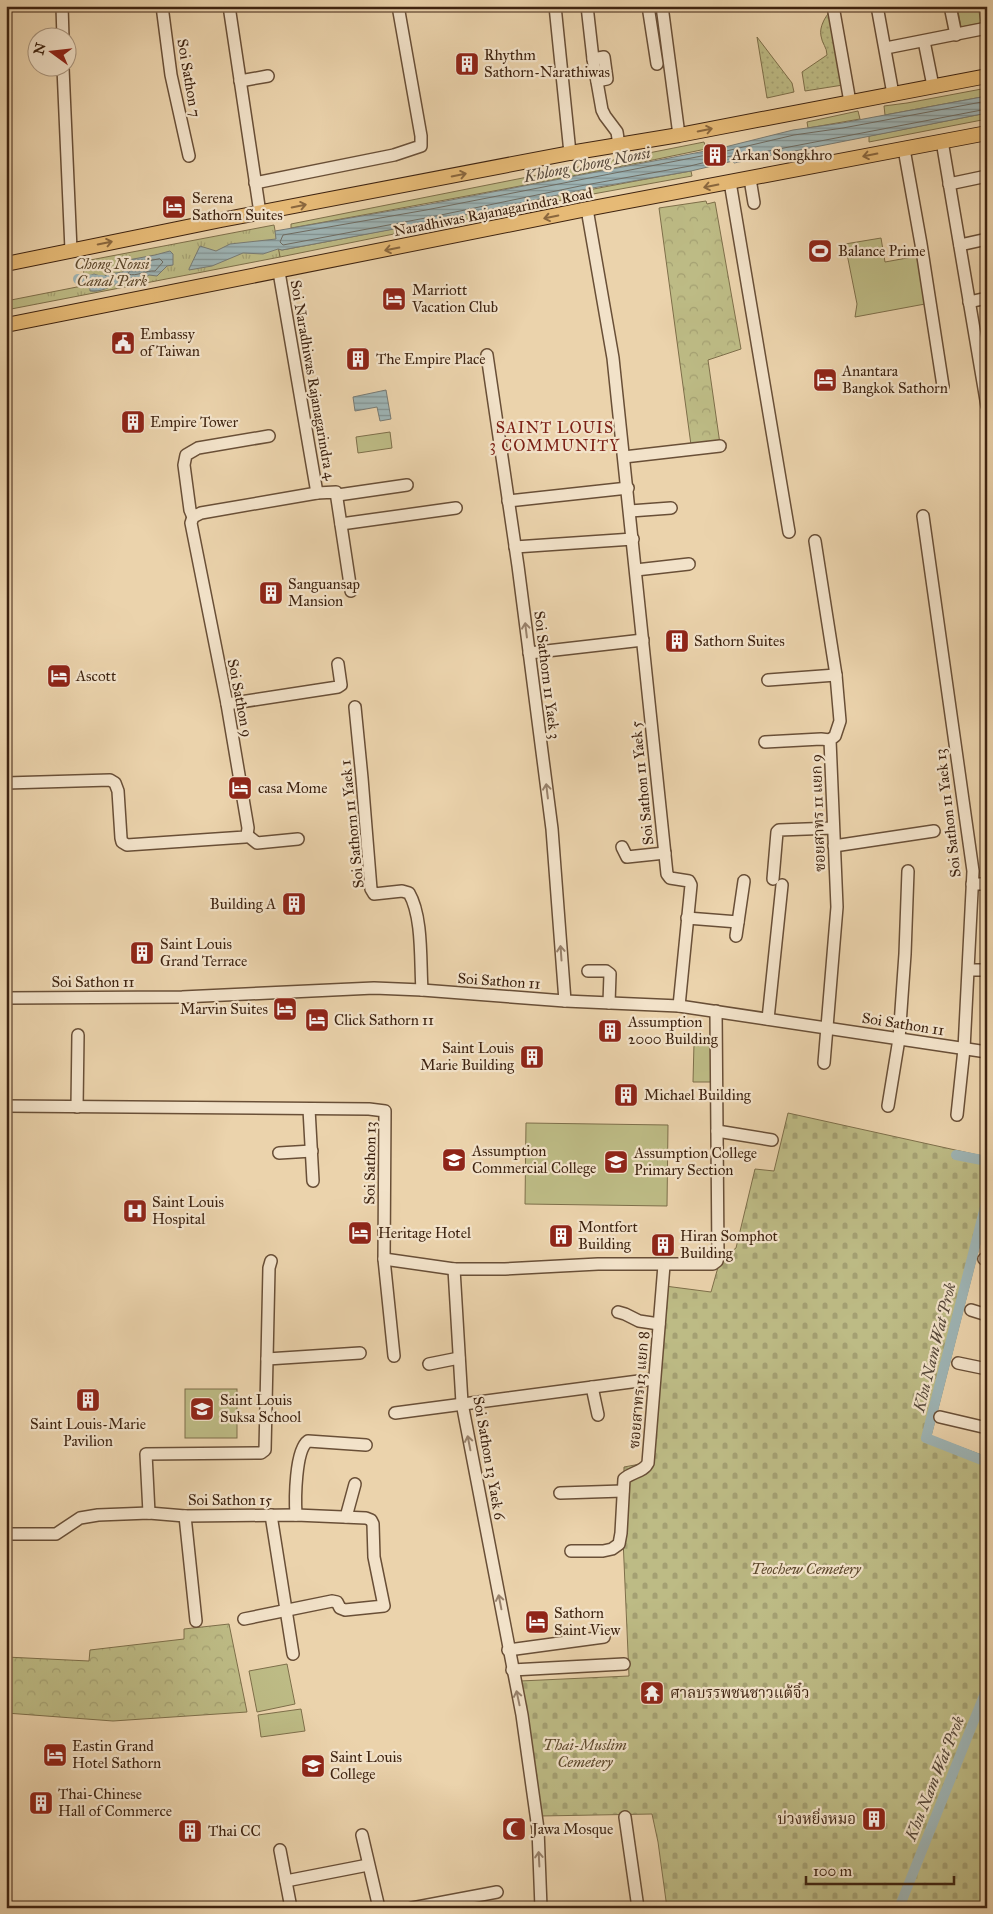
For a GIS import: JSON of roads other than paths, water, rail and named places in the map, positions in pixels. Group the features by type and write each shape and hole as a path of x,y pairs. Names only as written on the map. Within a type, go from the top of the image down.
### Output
{"main road":[{"path":"6,264 570,153 680,135 987,76"},
{"name":"Naradhiwas Rajanagarindra Road","path":"6,325 587,209 987,132"}],"street":[{"path":"62,6 63,28"},
{"name":"Soi Sathon 7","path":"162,6 171,75 189,156"},
{"path":"229,6 260,213"},
{"path":"255,183 394,155 421,146 421,136 398,6"},
{"path":"555,6 570,153"},
{"path":"587,6 602,110 617,132 619,145"},
{"path":"648,6 657,64"},
{"path":"662,6 680,135"},
{"path":"833,6 850,102"},
{"path":"877,6 893,94"},
{"path":"950,6 956,34"},
{"path":"886,48 987,28"},
{"path":"924,41 933,86"},
{"path":"240,81 268,76"},
{"path":"64,78 71,250"},
{"path":"942,141 969,302 983,362 987,406"},
{"path":"904,149 922,249 943,386"},
{"path":"948,184 987,176"},
{"path":"750,178 754,203"},
{"path":"730,182 789,532"},
{"name":"Soi Sathon 11 Yaek 5","path":"587,209 611,345 628,488 668,877 687,881 691,885 679,1006"},
{"path":"960,245 987,239"},
{"name":"Soi Naradhiwas Rajanagarindra 4","path":"279,272 317,492"},
{"path":"969,302 987,298"},
{"name":"Soi Sathorn 11 Yaek 3","path":"488,355 552,829 565,1001"},
{"name":"Soi Sathon 9","path":"247,835 246,819 226,704 192,523 193,518 190,510 184,465 186,456 198,448 269,436"},
{"path":"624,457 720,446"},
{"path":"193,518 201,513 317,492 334,492 338,494 407,484"},
{"path":"508,501 628,488"},
{"path":"338,494 340,524 351,591"},
{"path":"340,524 456,508"},
{"path":"630,511 670,508"},
{"name":"Soi Sathon 11 Yaek 13","path":"923,516 973,872 964,1049 957,1115"},
{"path":"515,547 632,539"},
{"name":"ซอยสาทร 11 แยก 9","path":"815,541 836,675 840,721 835,736 830,740 836,915 824,1063"},
{"path":"636,570 689,564"},
{"path":"529,652 643,640"},
{"path":"226,704 338,687 341,685 341,681 338,664"},
{"path":"768,680 836,675"},
{"name":"Soi Sathorn 11 Yaek 1","path":"355,707 371,889 374,894 402,891 409,893 413,899 418,924 422,990"},
{"path":"765,742 830,740"},
{"path":"6,783 110,780 115,783 118,791 121,838 122,842 127,845 242,838 247,835 257,843 298,839"},
{"path":"768,1019 778,882 779,830 833,828"},
{"path":"834,846 934,831"},
{"path":"622,847 627,857 665,854"},
{"path":"888,1106 899,1039 908,871"},
{"path":"736,936 744,881"},
{"path":"972,884 987,884"},
{"path":"687,918 738,922"},
{"path":"969,970 987,970"},
{"path":"588,971 606,971 610,974 609,1003"},
{"name":"Soi Sathon 11","path":"6,998 182,997 374,988 422,990 565,1001 679,1006 987,1052"},
{"path":"394,1356 384,1259 454,1269 505,1270 598,1264 664,1265 713,1264 717,1262 716,1011"},
{"path":"77,1107 78,1034"},
{"name":"Soi Sathon 13","path":"6,1106 369,1109 385,1111 384,1259"},
{"path":"309,1109 313,1181"},
{"path":"717,1131 772,1140"},
{"path":"279,1153 312,1151"},
{"path":"149,1513 146,1454 264,1453 269,1268 271,1261"},
{"name":"ซอยสาทร 13 แยก 8","path":"570,1552 603,1552 619,1544 624,1479 628,1475 644,1469 648,1463 664,1265"},
{"name":"Soi Sathon 13 Yaek 6","path":"454,1269 462,1403 522,1716 538,1829 541,1908"},
{"path":"971,1310 987,1315"},
{"path":"618,1312 639,1322 659,1324"},
{"path":"267,1359 360,1353"},
{"path":"429,1364 459,1358"},
{"path":"958,1363 987,1370"},
{"path":"395,1413 654,1379"},
{"path":"592,1387 598,1415"},
{"path":"940,1417 987,1428"},
{"path":"296,1515 297,1482 305,1443 308,1441 366,1446"},
{"path":"346,1517 355,1484"},
{"path":"560,1493 623,1491"},
{"name":"Soi Sathon 15","path":"6,1534 56,1534 80,1518 98,1515 149,1513 185,1516 296,1515 366,1518 371,1520 374,1558 384,1606 345,1610 340,1608 337,1602 332,1601 286,1610"},
{"path":"271,1515 293,1654"},
{"path":"185,1516 196,1621"},
{"path":"244,1619 286,1610"},
{"path":"508,1650 604,1637"},
{"path":"512,1670 624,1664"},
{"path":"625,1818 638,1908"},
{"path":"362,1836 380,1908"},
{"path":"280,1850 291,1908"},
{"path":"286,1881 368,1865"},
{"path":"412,1908 446,1904 497,1892"}],"water":[{"path":"987,96 987,113 734,163 733,161 691,171 581,190 437,221 282,250 278,249 263,254 243,253 212,266 189,270 200,246 216,251 230,244 276,239 275,231 425,205 721,148 793,130 842,123"},
{"path":"170,251 173,254 173,265 167,266 157,276 149,275 124,281 102,290 90,291 89,276 94,274 103,277 108,274 123,272 128,260"},
{"path":"386,390 391,419 380,421 377,407 355,411 353,397"}],"waterway":[{"name":"Khlong Chong Nonsi","path":"78,279 102,280"},
{"name":"Khu Nam Wat Prok","path":"956,1155 987,1161"},
{"name":"Khu Nam Wat Prok","path":"987,1199 926,1438 987,1462"},
{"name":"Khu Nam Wat Prok","path":"899,1908 987,1688"}],"place":[{"name":"Rhythm Sathorn-Narathiwas","path":"467,64"},
{"name":"Arkan Songkhro","path":"715,155"},
{"name":"Serena Sathorn Suites","path":"174,207"},
{"name":"Balance Prime","path":"820,251"},
{"name":"Marriott Vacation Club","path":"394,299"},
{"name":"Embassy of Taiwan","path":"123,343"},
{"name":"The Empire Place","path":"358,359"},
{"name":"Anantara Bangkok Sathorn","path":"825,380"},
{"name":"Empire Tower","path":"133,422"},
{"name":"Sanguansap Mansion","path":"271,593"},
{"name":"Sathorn Suites","path":"677,641"},
{"name":"Ascott","path":"59,676"},
{"name":"casa Mome","path":"240,788"},
{"name":"Building A","path":"294,904"},
{"name":"Saint Louis Grand Terrace","path":"142,953"},
{"name":"Marvin Suites","path":"285,1009"},
{"name":"Click Sathorn 11","path":"317,1020"},
{"name":"Assumption 2000 Building","path":"610,1031"},
{"name":"Saint Louis Marie Building","path":"532,1057"},
{"name":"Michael Building","path":"626,1095"},
{"name":"Assumption Commercial College","path":"454,1160"},
{"name":"Assumption College Primary Section","path":"616,1162"},
{"name":"Saint Louis Hospital","path":"135,1211"},
{"name":"Heritage Hotel","path":"360,1233"},
{"name":"Montfort Building","path":"561,1236"},
{"name":"Hiran Somphot Building","path":"663,1245"},
{"name":"Saint Louis-Marie Pavilion","path":"88,1400"},
{"name":"Saint Louis Suksa School","path":"202,1409"},
{"name":"Sathorn Saint View","path":"537,1622"},
{"name":"ศาลบรรพชนชาวแต้จิ๋ว","path":"652,1693"},
{"name":"Eastin Grand Hotel Sathorn","path":"55,1755"},
{"name":"Saint Louis College","path":"313,1766"},
{"name":"Thai-Chinese Hall of Commerce","path":"41,1803"},
{"name":"บ่วงหยิ่งหมอ","path":"874,1819"},
{"name":"Jawa Mosque","path":"514,1829"},
{"name":"Thai CC","path":"190,1831"}],"district":[{"name":"SAINT LOUIS 3 COMMUNITY","path":"555,436"}],"park label":[{"name":"Chong Nonsi Canal Park","path":"112,272"},
{"name":"Teochew Cemetery","path":"806,1569"},
{"name":"Thai-Muslim Cemetery","path":"585,1754"}]}
